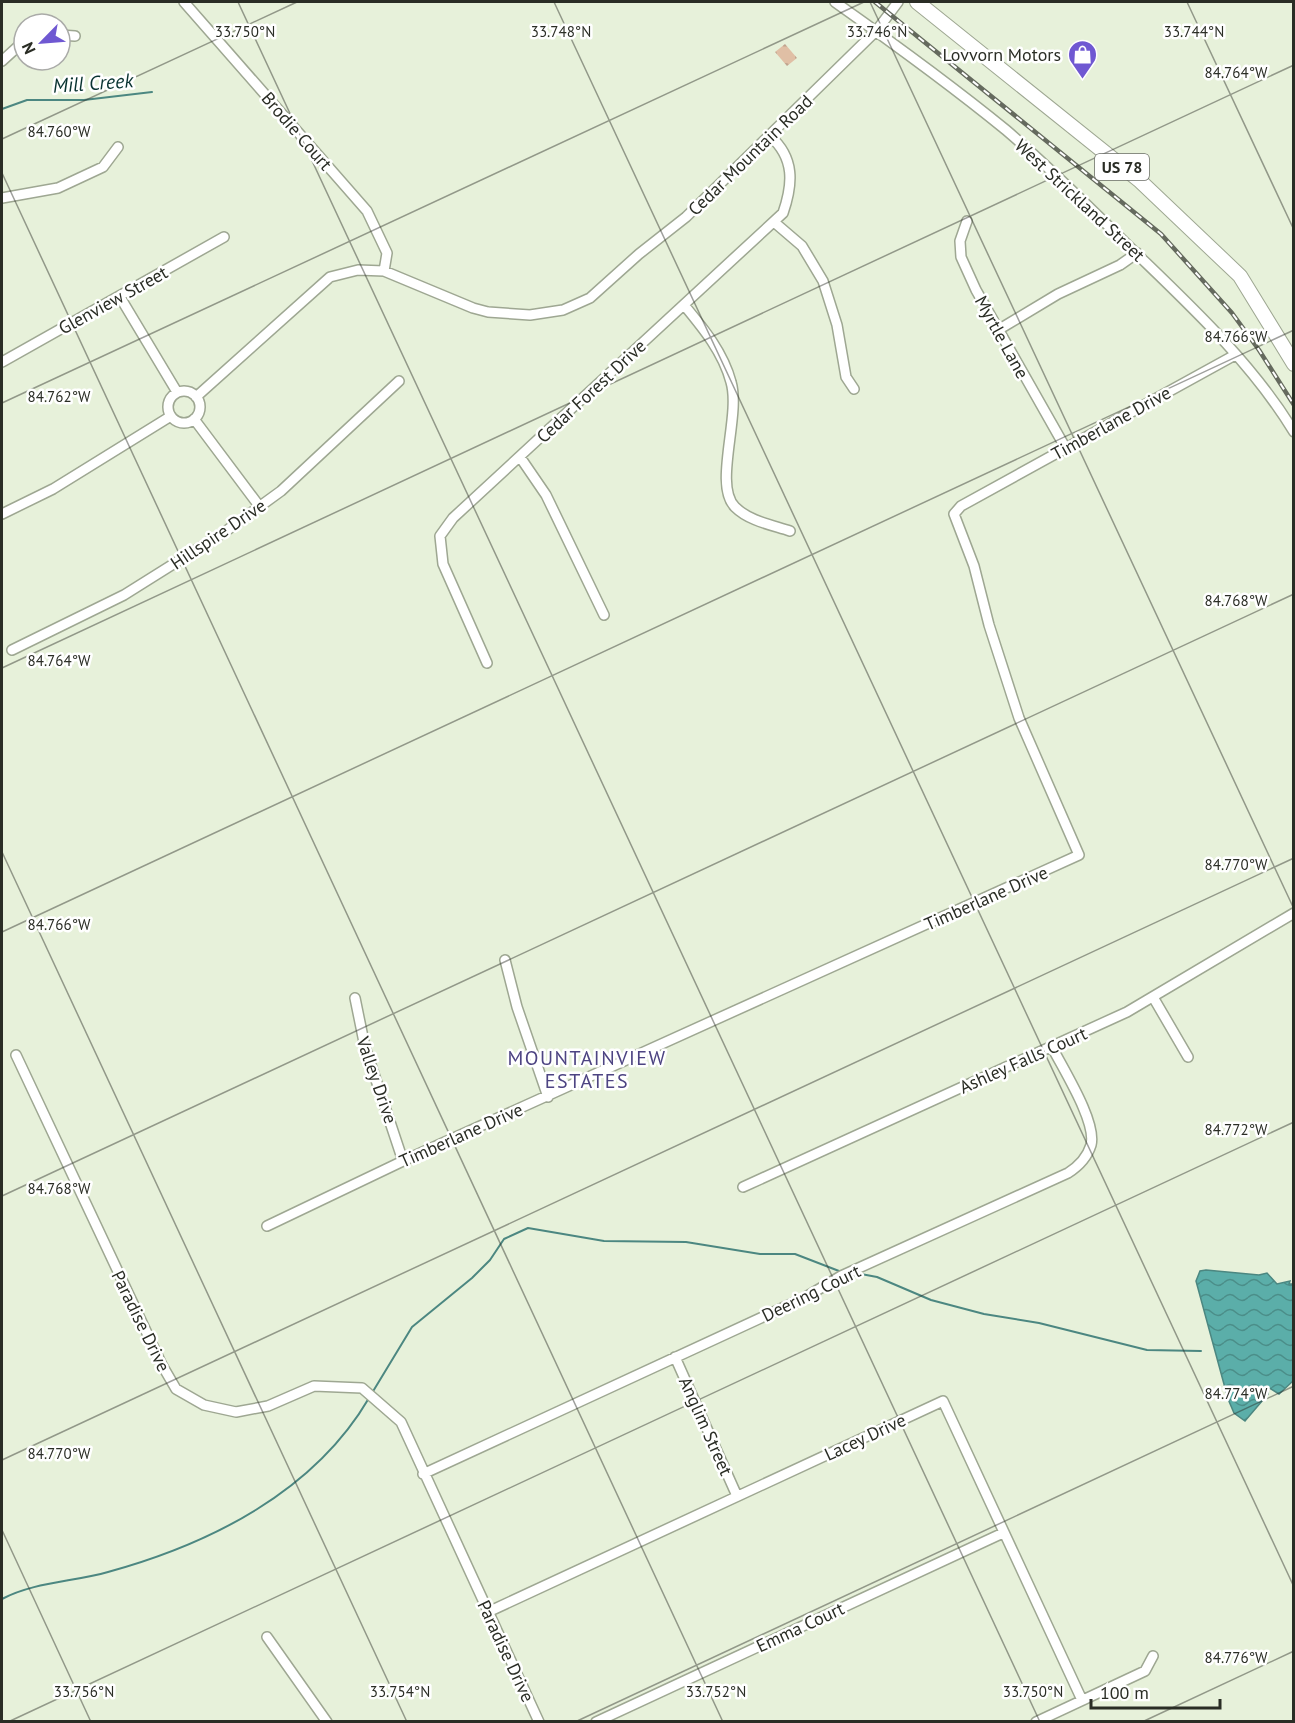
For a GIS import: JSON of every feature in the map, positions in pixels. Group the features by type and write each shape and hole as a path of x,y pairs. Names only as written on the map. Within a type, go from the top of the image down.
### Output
{"main road":[{"name":"US 78","path":"917,2 1139,180 1240,276 1293,364"}],"street":[{"name":"Brodie Court","path":"184,2 367,211 387,253 384,270"},
{"name":"West Strickland Street","path":"835,2 877,30 1007,131 1137,253 1199,314 1235,355 1279,407 1293,432"},
{"name":"Cedar Mountain Road","path":"384,270 488,312 530,315 563,310 591,298 639,254 686,217 877,30 898,2"},
{"name":"Cedar Forest Drive","path":"487,663 443,564 440,536 453,518 783,213 791,189 789,167 777,143 770,136"},
{"path":"2,198 58,188 103,167 118,147"},
{"name":"Myrtle Lane","path":"967,221 960,241 961,257 998,330 1065,447"},
{"path":"774,222 801,246 823,281 837,325 846,377 854,389"},
{"name":"Glenview Street","path":"2,362 224,237"},
{"path":"998,330 1058,294 1120,265 1137,253"},
{"path":"196,397 330,277 358,270 384,270"},
{"path":"120,297 177,392"},
{"path":"684,305 712,340 731,382 734,410 725,489 735,507 790,531"},
{"name":"Timberlane Drive","path":"267,1226 404,1161 1079,855 1019,718 989,625 974,566 954,513 961,506 1021,476 1065,447 1235,355"},
{"name":"Hillspire Drive","path":"12,650 124,595 226,531 281,491 399,381"},
{"path":"171,416 184,423 194,419 199,411 196,397 188,392 177,392"},
{"path":"171,416 169,402 177,392"},
{"path":"2,514 53,489 171,416"},
{"path":"194,419 260,507"},
{"path":"520,457 546,495 604,615"},
{"name":"Ashley Falls Court","path":"743,1188 1127,1012 1293,914"},
{"path":"505,960 517,1007 548,1096"},
{"name":"Valley Drive","path":"355,998 359,1028 404,1161"},
{"path":"1153,998 1188,1057"},
{"name":"Deering Court","path":"423,1474 804,1298 841,1276 1068,1173 1082,1163 1091,1144 1091,1126 1052,1047"},
{"name":"Paradise Drive","path":"16,1055 162,1365 176,1389 204,1405 236,1412 268,1406 314,1386 362,1388 400,1422 539,1722"},
{"name":"Anglim Street","path":"675,1357 737,1496"},
{"name":"Lacey Drive","path":"488,1611 943,1401 1082,1700"},
{"name":"Emma Court","path":"596,1722 1003,1533"},
{"path":"267,1637 327,1722"},
{"path":"1036,1722 1145,1671 1153,1656"}],"green space":[{"path":"785,44 797,58 787,66 775,52"}],"water":[{"path":"1200,1271 1259,1275 1267,1273 1277,1284 1290,1281 1289,1284 1293,1284 1293,1381 1279,1394 1266,1386 1268,1394 1245,1421 1234,1413 1228,1399 1196,1281"}],"waterway":[{"name":"Mill Creek","path":"2,109 27,100 84,100 152,92"},
{"path":"372,1393 412,1327 472,1278 490,1260 504,1239 528,1228 604,1241 686,1242 760,1254 795,1254 839,1271"},
{"path":"861,1274 877,1277 931,1300 984,1314 1039,1323 1147,1350 1201,1351"},
{"path":"2,1599 27,1589 108,1572 146,1560 184,1546 256,1510 289,1487 319,1461 346,1431 369,1398"}],"railway":[{"path":"875,2 1161,234 1232,313 1294,405"}],"place":[{"name":"Lovvorn Motors","path":"1082,80"}],"district":[{"name":"MOUNTAINVIEW ESTATES","path":"587,1070"}]}
